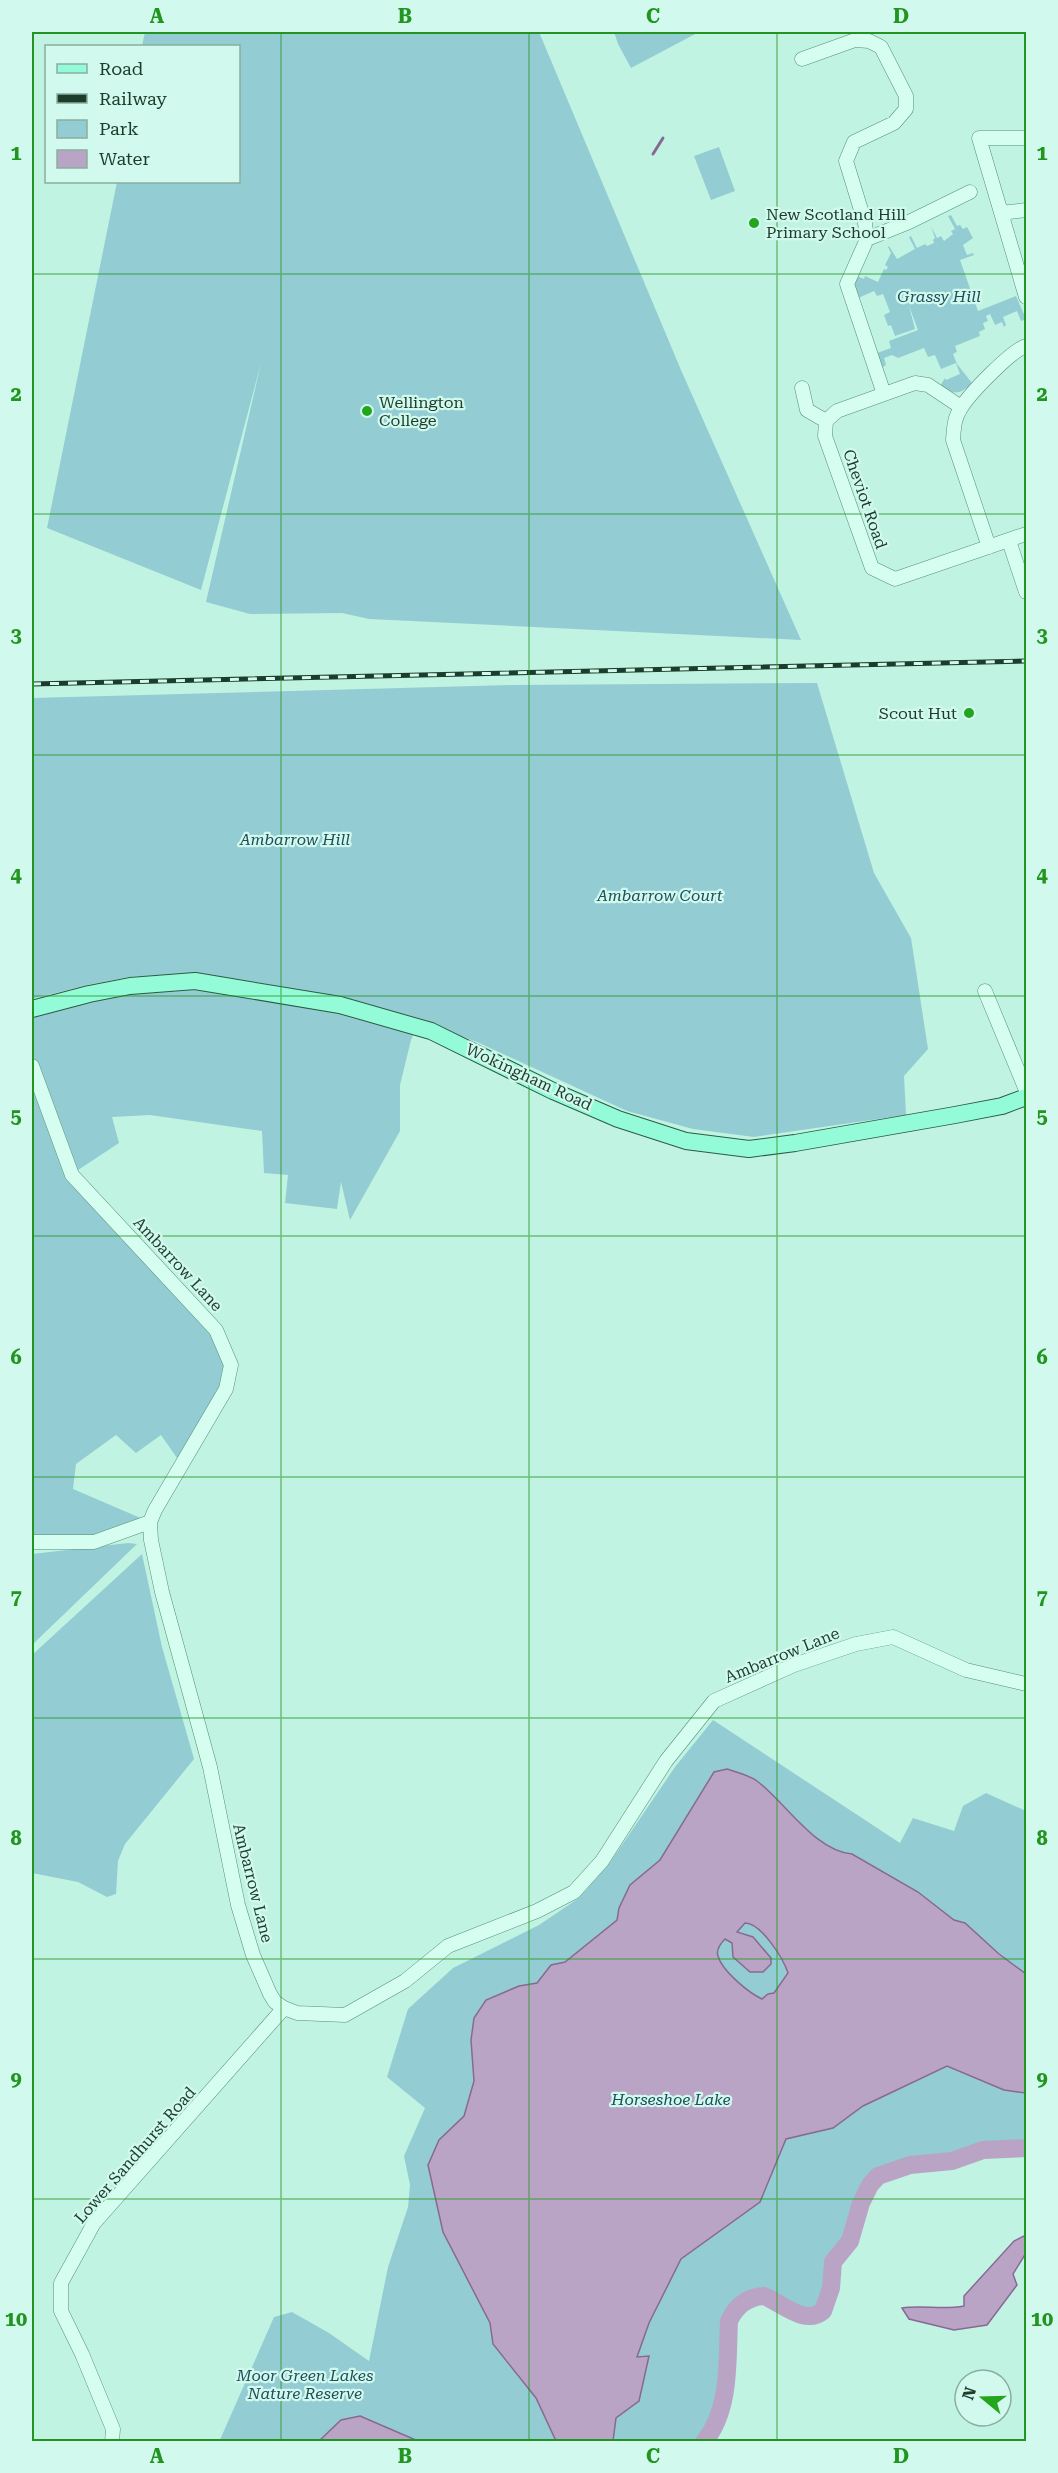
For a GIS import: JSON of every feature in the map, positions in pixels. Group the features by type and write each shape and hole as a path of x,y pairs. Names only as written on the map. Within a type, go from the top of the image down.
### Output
{"main road":[{"name":"Wokingham Road","path":"32,1009 130,986 195,981 340,1005 431,1031 553,1091 618,1119 686,1141 749,1149 955,1115 1002,1106 1026,1097"}],"street":[{"path":"802,59 855,40 869,41 881,47 906,96 906,109 894,123 854,142 846,161 865,223 867,239 848,284 884,394"},
{"path":"1026,138 979,138 1026,297"},
{"path":"867,239 909,222 970,192"},
{"path":"1002,213 1026,210"},
{"path":"989,547 953,440 954,421 961,407 1012,353 1026,346"},
{"path":"802,388 807,410 826,420 837,411 915,383 928,385 961,407"},
{"name":"Cheviot Road","path":"826,420 825,436 872,568 895,579 1026,534"},
{"path":"1009,541 1026,592"},
{"path":"985,991 1026,1090"},
{"name":"Ambarrow Lane","path":"32,1066 72,1175 216,1330 231,1365 226,1389 155,1510 150,1522 151,1540 168,1619 210,1767 238,1905 264,1982 275,2002 284,2008 306,2014 345,2015 405,1982 448,1946 537,1911 573,1892 602,1861 666,1761 714,1701 794,1665 856,1644 893,1637 966,1670 1026,1684"},
{"path":"32,1542 94,1542 150,1522"},
{"name":"Lower Sandhurst Road","path":"112,2442 113,2428 61,2312 61,2283 94,2223 284,2008"}],"green space":[{"name":"Wellington College","path":"145,32 539,32 681,370 801,640 369,619 342,613 250,614 206,602 261,363 201,590 47,528 117,183 240,183 240,45 142,45"},
{"path":"614,32 699,32 631,68"},
{"path":"719,147 735,191 711,200 694,156"},
{"name":"Grassy Hill","path":"951,215 957,226 960,225 963,229 967,227 973,238 963,245 967,255 973,253 974,255 960,260 978,311 1016,296 1026,319 1021,321 1017,311 1003,317 1006,325 1004,327 1002,322 995,325 990,314 986,316 988,321 983,323 985,329 979,332 980,336 955,346 957,352 953,354 957,364 972,383 961,392 950,391 940,386 945,378 946,380 960,374 956,363 941,369 935,355 928,357 924,348 898,358 892,355 884,358 886,365 883,367 877,353 891,348 889,341 918,330 909,306 915,329 895,336 884,315 890,312 883,294 877,296 874,291 856,299 853,285 857,276 864,279 865,276 878,282 884,269 888,267 885,265 891,253 889,246 897,259 915,249 909,237 911,236 917,248 934,243 935,238 931,226 937,238 941,236 944,241 953,234 951,231 955,229 948,216"},
{"path":"817,683 874,873 911,938 928,1049 904,1076 906,1115 754,1137 693,1129 627,1111 477,1042 343,997 195,973 129,977 32,999 32,698 512,685"},
{"path":"195,981 417,1026 411,1040 400,1085 400,1131 350,1220 341,1182 337,1209 285,1203 288,1175 264,1173 262,1131 150,1115 112,1117 119,1143 72,1174 216,1330 231,1365 182,1465 161,1435 136,1453 116,1435 76,1464 73,1489 150,1522 94,1542 32,1542 32,1009"},
{"path":"128,1543 137,1544 32,1645 32,1554"},
{"path":"142,1554 162,1647 194,1759 125,1844 118,1861 116,1894 107,1897 78,1882 32,1873 32,1655"},
{"name":"Horseshoe Lake","path":"713,1720 900,1843 913,1818 954,1831 963,1806 986,1793 1026,1811 1026,2150 983,2152 953,2163 910,2168 880,2178 862,2204 852,2242 835,2263 834,2289 825,2312 818,2317 802,2318 765,2299 749,2303 737,2313 733,2323 725,2400 715,2428 707,2441 219,2442 274,2317 292,2312 329,2333 369,2361 388,2267 408,2207 410,2185 404,2156 425,2108 387,2077 408,2009 453,1968 539,1925 579,1898 609,1864 675,1767"}],"water":[{"name":"Horseshoe Lake","path":"727,1769 754,1779 813,1835 838,1851 852,1854 918,1892 954,1920 965,1923 999,1954 1026,1974 1026,2093 1004,2090 947,2066 863,2106 833,2128 786,2139 760,2202 681,2259 649,2323 637,2357 649,2356 639,2401 616,2418 613,2441 556,2441 536,2398 493,2344 490,2323 443,2232 428,2165 439,2140 464,2116 474,2081 471,2040 474,2018 486,2000 519,1986 537,1983 551,1965 565,1962 617,1920 619,1908 630,1885 660,1860 714,1772","holes":["745,1923 751,1925 771,1942 788,1973 774,1993 762,1999 730,1975 718,1954 719,1947 725,1939 732,1943 733,1957 750,1972 763,1972 771,1964 771,1958 753,1937 737,1932"]},
{"path":"1026,2235 1026,2253 1013,2274 1017,2285 987,2325 954,2330 909,2319 902,2308 964,2306 964,2296 1014,2241"},
{"path":"360,2416 418,2441 319,2441 341,2420"}],"waterway":[{"path":"653,154 663,138"},
{"path":"704,2442 713,2429 723,2400 729,2321 732,2316 747,2300 764,2296 801,2315 816,2315 823,2311 831,2288 833,2262 850,2241 861,2203 870,2185 878,2176 910,2165 952,2161 983,2150 1026,2148"}],"railway":[{"path":"32,684 1026,661"}],"place":[{"name":"New Scotland Hill Primary School","path":"754,223"},
{"name":"Wellington College","path":"367,411"},
{"name":"Scout Hut","path":"969,713"}],"park label":[{"name":"Ambarrow Hill","path":"295,839"},
{"name":"Ambarrow Court","path":"660,895"},
{"name":"Moor Green Lakes Nature Reserve","path":"305,2384"}]}
